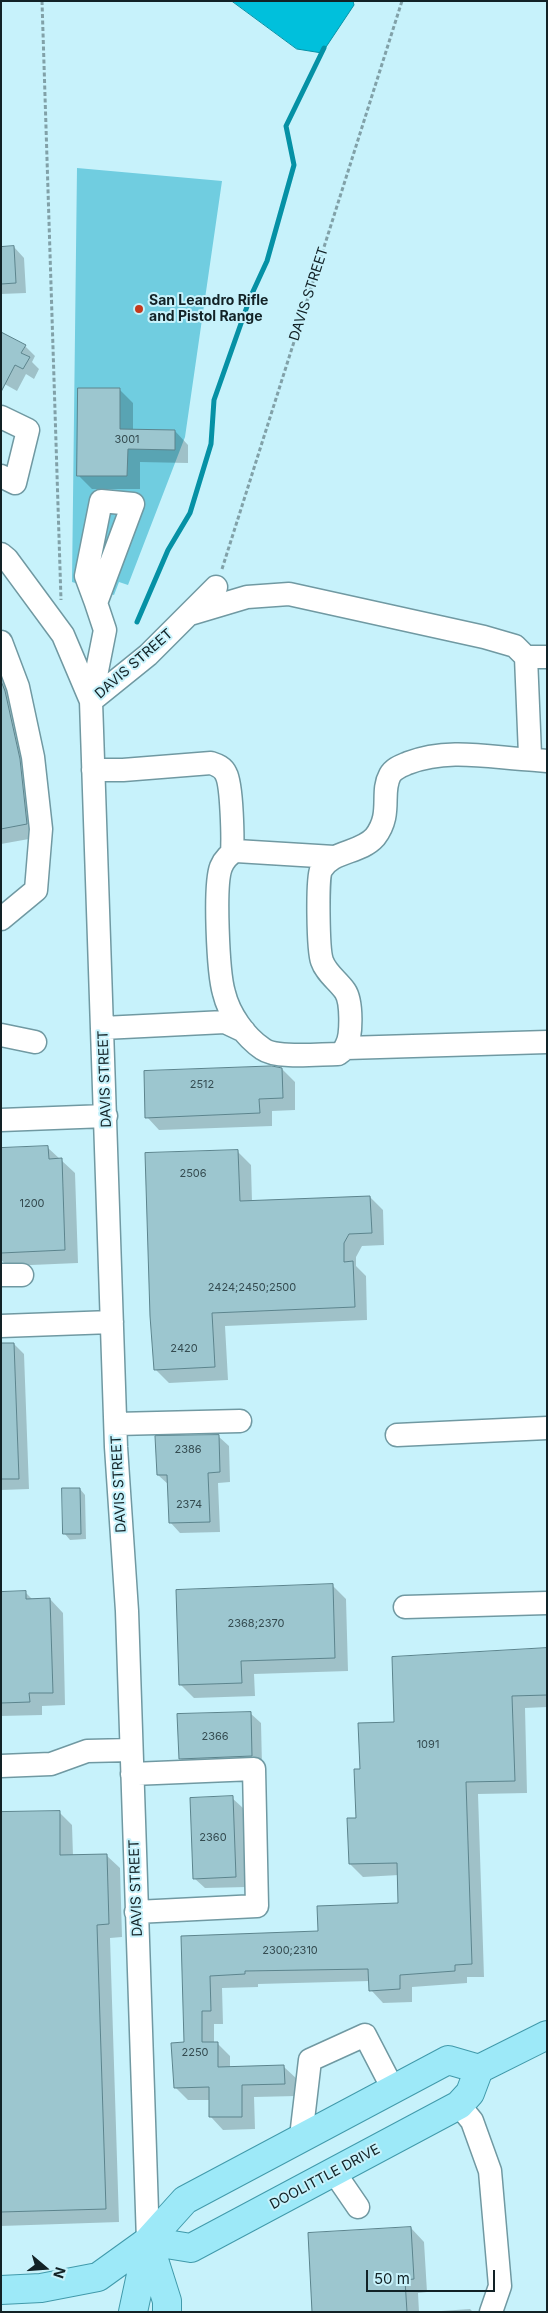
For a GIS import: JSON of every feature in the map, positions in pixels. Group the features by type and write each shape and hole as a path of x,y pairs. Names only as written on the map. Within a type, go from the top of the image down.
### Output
{"main road":[{"path":"1,2290 41,2288 98,2277 148,2241 185,2200 301,2137 448,2060 479,2069 547,2034"},
{"name":"DOOLITTLE DRIVE","path":"148,2241 191,2248 459,2105 470,2093 479,2069"},
{"name":"DAVIS STREET","path":"133,2312 148,2241"},
{"name":"DAVIS STREET","path":"148,2241 167,2301 167,2312"}],"street":[{"path":"1,417 28,430 15,484 1,476"},
{"path":"1,554 7,559 63,635 91,701"},
{"name":"DAVIS STREET","path":"148,2241 127,1611 116,1424 91,701 148,655 216,587"},
{"path":"189,614 247,597 289,594 484,637 515,646 536,657 530,755 541,760"},
{"path":"91,701 105,630 96,604"},
{"path":"1,642 18,687 33,757 41,829 36,890 1,919"},
{"path":"232,853 236,851 334,857 357,850 374,837 386,816 387,782 395,769 431,756 482,754 506,758 541,760"},
{"path":"93,770 123,770 211,763 219,766 228,776 233,837 232,853 221,868 217,894 219,938 224,994 244,1031"},
{"path":"103,1028 225,1022 244,1031 263,1049 273,1054 338,1054 346,1048 350,1036 348,997 322,961 319,878 321,871 334,857"},
{"path":"1,1035 35,1042"},
{"path":"346,1048 547,1042"},
{"path":"1,1120 106,1116"},
{"path":"1,1326 112,1322"},
{"path":"116,1424 240,1421"},
{"path":"397,1435 547,1428"},
{"path":"405,1607 547,1603"},
{"path":"1,1766 51,1764 87,1751 131,1750"},
{"path":"132,1774 254,1769 257,1906 136,1912"},
{"path":"301,2137 310,2060 365,2035 393,2089"},
{"path":"459,2105 472,2121 490,2171 500,2286 491,2312"},
{"path":"334,2172 358,2207"}],"path":[{"path":"42,1 63,635"},
{"name":"DAVIS STREET","path":"216,587 402,1"}],"shaded area":[{"path":"232,1 353,1 354,5 322,53 297,49"},
{"name":"San Leandro Rifle and Pistol Range","path":"77,168 222,181 185,437 128,585 119,582 114,595 72,582"}],"building":[{"path":"14,246 16,283 1,284 1,247"},
{"path":"1,332 26,345 21,353 30,357 23,369 15,365 1,392"},
{"path":"78,388 120,388 120,429 175,430 175,450 128,449 127,476 77,476"},
{"path":"1,681 5,691 20,759 27,824 1,829"},
{"path":"272,1066 282,1068 283,1098 259,1099 260,1113 145,1118 144,1071"},
{"path":"48,1146 49,1159 62,1158 65,1250 1,1253 1,1148"},
{"path":"238,1150 240,1201 370,1196 372,1233 349,1234 344,1243 344,1262 353,1261 355,1307 212,1313 215,1367 154,1370 150,1316 145,1153"},
{"path":"1,1343 14,1343 19,1479 1,1479"},
{"path":"219,1435 220,1472 208,1473 210,1522 169,1523 167,1475 157,1475 155,1436"},
{"path":"62,1488 80,1488 81,1534 63,1534"},
{"path":"333,1584 335,1658 241,1661 242,1683 179,1685 176,1590"},
{"path":"26,1591 26,1599 50,1598 53,1693 29,1693 30,1702 1,1703 1,1592"},
{"path":"547,1648 547,1695 512,1696 515,1781 466,1782 472,1964 455,1965 455,1971 400,1975 400,1989 369,1991 368,1969 245,1971 245,1974 210,1976 211,2011 202,2011 202,2042 218,2042 218,2067 284,2065 285,2084 242,2085 242,2117 209,2117 209,2087 174,2088 171,2043 184,2042 181,1936 318,1931 317,1906 398,1903 397,1863 349,1864 347,1818 356,1818 354,1769 360,1769 358,1723 394,1722 392,1657"},
{"path":"251,1712 252,1756 179,1759 177,1714"},
{"path":"233,1796 236,1877 193,1879 190,1798"},
{"path":"60,1811 60,1855 107,1854 109,1924 97,1925 106,2209 1,2212 1,1812"},
{"path":"411,2227 414,2279 405,2280 407,2312 312,2312 308,2233"}],"waterway":[{"path":"137,622 168,550 190,513 211,444 214,400 250,298 267,261 294,165 286,126 324,48"}],"place":[{"name":"San Leandro Rifle and Pistol Range","path":"139,309"}]}
